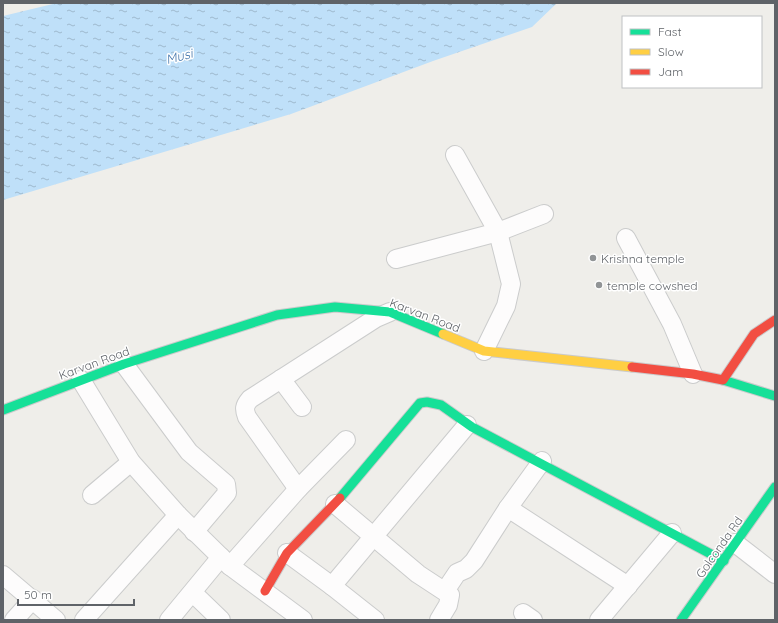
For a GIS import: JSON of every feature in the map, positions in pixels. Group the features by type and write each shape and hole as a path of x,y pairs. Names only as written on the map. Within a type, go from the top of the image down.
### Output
{"street":[{"path":"455,155 498,232 510,284 506,306 484,351"},
{"path":"396,259 498,232 544,214"},
{"path":"626,238 672,324 693,374"},
{"name":"Karvan Road","path":"3,410 124,364 277,315 336,307 390,312 484,351 693,374 723,380 775,396"},
{"path":"298,489 247,417 244,409 250,399 376,318 390,312"},
{"path":"723,380 754,334 775,320"},
{"path":"124,364 189,452 226,484 228,488 227,493 194,532"},
{"path":"281,379 302,407"},
{"path":"81,380 131,462 178,516 226,561 303,620"},
{"path":"265,591 287,554 335,504 420,403 428,400 438,403 468,425 542,461 724,561"},
{"path":"332,586 468,425"},
{"path":"169,620 193,593 346,440"},
{"path":"445,591 457,573 466,569 474,561 508,508 542,461"},
{"path":"92,495 131,462"},
{"name":"Golconda Rd","path":"681,620 775,487"},
{"path":"335,504 418,574 450,595 448,605 439,620"},
{"path":"508,508 628,586"},
{"path":"84,620 178,516"},
{"path":"599,620 672,533"},
{"path":"735,543 775,574"},
{"path":"287,554 332,586 375,620"},
{"path":"3,575 56,620"},
{"path":"193,593 221,620"},
{"path":"14,620 33,599"}],"water":[{"name":"Musi","path":"57,3 557,3 532,27 433,61 291,114 3,200 3,16"}],"traffic: fast":[{"path":"3,410 124,364 277,315 335,307 390,312 443,334"},
{"path":"723,380 775,396"},
{"path":"340,498 420,403 427,402 441,405 472,427 724,561"},
{"path":"681,620 775,487"}],"traffic: slow":[{"path":"443,334 484,351 632,367"}],"traffic: jam":[{"path":"632,367 693,374 723,380 754,334 775,320"},
{"path":"265,591 287,553 340,498"}],"place":[{"name":"Krishna temple","path":"593,258"},
{"name":"temple cowshed","path":"599,285"}]}
